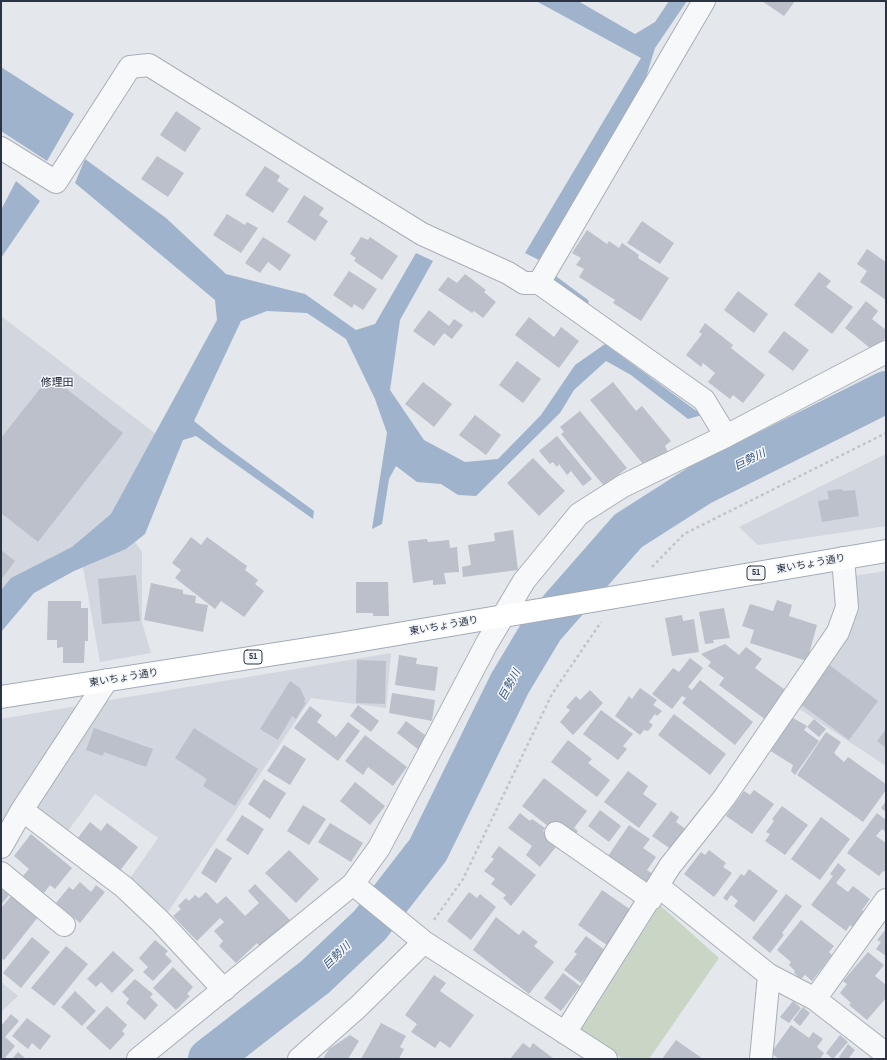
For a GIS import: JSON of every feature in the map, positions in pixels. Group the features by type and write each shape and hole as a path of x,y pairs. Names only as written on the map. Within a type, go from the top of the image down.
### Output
{"main road":[{"name":"東いちょう通り","path":"1,697 504,616 886,551"}],"street":[{"path":"539,283 704,1"},
{"path":"1,148 56,182 130,67 148,65 422,234 508,273 524,283 539,283 704,400 726,436"},
{"path":"138,1059 353,884 379,848 487,643 524,581 579,514 623,486 726,436 886,352"},
{"path":"565,1033 670,866 724,798 838,632 848,607 844,558"},
{"path":"1,846 22,810 107,680"},
{"path":"22,810 124,888 161,922 224,990"},
{"path":"556,832 654,892 769,975 815,999 886,1054"},
{"path":"1,873 64,925"},
{"path":"353,884 424,942 606,1059"},
{"path":"815,999 886,900"},
{"path":"298,1059 358,1007 424,942"},
{"path":"761,1059 769,975"}],"path":[{"path":"625,595 684,534 886,433"},
{"path":"424,942 431,924 463,879 552,694 602,621"}],"shaded area":[{"path":"1,316 160,437 108,531 1,604"},
{"path":"886,454 886,526 758,545 739,527"},
{"path":"135,542 142,552 142,622 151,653 100,662 83,567 126,549"},
{"path":"886,571 886,766 789,702 845,634 853,576"},
{"path":"391,653 386,708 311,698 166,915 129,880 158,838 95,794 65,835 33,809 104,701"},
{"path":"83,705 1,832 1,719"},
{"path":"1,982 18,996 1,1012"}],"green space":[{"path":"660,905 719,958 649,1059 623,1059 580,1032"}],"water":[{"path":"536,1 578,1 635,34 655,22 669,1 687,1 655,48 643,87 539,260 525,253 641,58"},
{"path":"1,67 74,114 47,161 1,131"},
{"path":"85,159 166,218 226,274 305,294 356,330 375,324 416,253 433,261 400,320 390,390 424,440 465,462 498,459 541,415 575,365 605,344 702,415 688,419 631,375 606,361 574,390 560,413 476,496 458,495 441,484 417,482 396,466 389,479 382,524 372,529 387,433 375,399 346,339 307,313 267,311 241,321 194,421 221,443 314,511 313,519 196,436 183,440 145,534 126,549 74,571 34,593 1,632 1,590 11,578 72,547 111,514 217,320 215,300 75,183"},
{"path":"16,181 40,201 1,258 1,210"}],"building":[{"path":"762,1 795,1 784,16"},
{"path":"176,111 201,128 185,152 160,135"},
{"path":"157,156 184,173 168,197 141,179"},
{"path":"265,166 280,176 277,181 289,189 273,213 245,195"},
{"path":"304,195 324,208 319,215 328,221 315,241 287,222"},
{"path":"227,214 245,225 247,222 258,228 241,253 213,235"},
{"path":"642,221 674,243 660,264 627,243"},
{"path":"587,230 607,244 609,241 619,248 622,243 639,255 638,258 669,278 641,321 613,303 615,300 579,277 584,269 576,265 581,258 572,253"},
{"path":"263,237 291,255 280,271 268,262 260,273 245,263"},
{"path":"361,237 368,240 370,237 398,256 382,280 354,261 356,258 350,254"},
{"path":"867,249 886,262 886,300 860,282 867,271 857,264"},
{"path":"349,271 377,289 363,310 354,304 352,308 333,295"},
{"path":"819,272 831,281 826,287 853,307 832,334 794,305"},
{"path":"465,274 486,290 484,292 496,302 483,318 474,311 472,313 438,290 448,277 457,283"},
{"path":"738,291 768,314 754,333 724,310"},
{"path":"866,301 878,311 872,319 886,330 886,337 875,352 845,328"},
{"path":"429,310 449,326 454,319 463,325 452,339 444,333 434,346 413,331"},
{"path":"529,317 554,337 561,327 579,341 559,368 515,335"},
{"path":"705,323 733,345 731,348 765,375 743,403 733,395 730,399 708,382 715,373 703,363 701,367 686,355 702,334 699,332"},
{"path":"784,331 809,350 793,371 768,352"},
{"path":"517,361 541,379 523,403 499,385"},
{"path":"50,376 123,433 38,542 1,513 1,438"},
{"path":"423,382 452,404 434,427 405,404"},
{"path":"613,382 636,411 642,406 671,441 665,446 668,452 648,464 645,461 643,464 590,400"},
{"path":"580,411 627,468 604,486 561,434 564,432 560,427"},
{"path":"475,415 501,435 486,455 459,435"},
{"path":"557,436 592,479 583,486 571,471 567,475 559,464 557,467 553,462 550,464 539,451"},
{"path":"533,458 565,491 539,516 507,483"},
{"path":"842,489 843,491 855,490 859,516 822,522 818,501 829,499 827,491"},
{"path":"513,530 518,570 463,577 462,567 471,565 468,545 495,541 494,533"},
{"path":"191,537 201,545 207,537 247,566 245,570 258,580 255,584 264,591 244,617 221,601 215,609 175,578 181,570 172,563"},
{"path":"427,539 428,542 449,540 450,548 457,547 459,572 444,573 446,584 433,585 433,580 413,583 408,541"},
{"path":"1,550 15,561 1,580"},
{"path":"136,575 140,621 102,624 98,579"},
{"path":"356,582 388,582 389,616 373,616 373,613 356,613"},
{"path":"151,583 183,590 183,594 196,596 195,603 208,605 203,632 144,620"},
{"path":"777,600 792,605 789,616 817,625 807,661 750,643 754,630 742,626 750,604 773,611"},
{"path":"48,601 81,601 81,608 88,608 88,641 85,641 84,663 63,663 63,647 57,648 57,640 47,640"},
{"path":"724,608 730,638 713,640 714,643 705,644 699,612"},
{"path":"682,615 683,621 694,619 699,652 672,656 665,618"},
{"path":"725,644 739,655 746,647 762,659 755,668 788,692 766,720 719,685 724,678 708,666 711,662 701,654"},
{"path":"399,655 417,658 416,664 438,667 435,691 395,685"},
{"path":"690,658 703,668 688,687 692,690 700,680 753,722 735,745 682,703 686,698 682,696 672,709 652,694 673,668 679,672"},
{"path":"357,660 386,661 385,704 356,703"},
{"path":"828,664 878,701 849,740 799,703"},
{"path":"290,681 300,688 305,699 304,702 306,703 296,719 292,716 278,740 260,729"},
{"path":"640,688 657,700 653,705 662,711 657,716 655,714 649,722 653,725 648,731 644,730 640,735 615,716 629,696 632,699"},
{"path":"590,690 603,703 573,735 560,722 570,710 566,707 576,696 580,700"},
{"path":"392,693 435,700 432,721 389,713"},
{"path":"358,705 379,721 371,732 350,716"},
{"path":"310,706 322,715 317,722 336,737 348,722 360,731 338,761 294,728"},
{"path":"601,710 633,734 623,746 627,749 618,760 583,734"},
{"path":"674,714 726,754 710,775 658,735"},
{"path":"793,718 807,726 804,730 819,741 795,775 791,771 793,765 769,750"},
{"path":"814,719 826,729 819,737 807,727"},
{"path":"406,721 429,738 419,750 397,733"},
{"path":"94,728 153,749 146,767 104,752 103,756 86,750"},
{"path":"194,728 258,769 235,806 203,786 207,779 175,758"},
{"path":"886,729 886,748 877,741"},
{"path":"826,732 841,742 834,753 844,762 848,757 886,784 886,790 863,822 797,775"},
{"path":"365,735 407,767 393,786 368,767 363,775 345,761"},
{"path":"568,740 592,759 588,763 610,780 597,797 551,762"},
{"path":"284,745 306,759 290,785 267,771"},
{"path":"628,771 648,786 643,794 657,804 639,828 604,802"},
{"path":"544,778 587,811 574,828 578,831 572,839 565,839 522,806"},
{"path":"264,779 286,793 270,819 248,804"},
{"path":"355,782 385,806 370,825 340,801"},
{"path":"754,790 774,804 752,834 726,816 744,791 750,795"},
{"path":"886,801 886,812 881,808"},
{"path":"303,805 326,819 309,845 287,831"},
{"path":"782,806 808,825 785,855 765,841 770,834 766,832 774,821 772,819"},
{"path":"600,810 621,826 609,842 588,826"},
{"path":"671,811 679,817 676,822 687,830 672,850 652,836"},
{"path":"520,813 530,821 532,819 545,828 543,831 559,843 540,867 526,855 532,846 508,828"},
{"path":"877,813 886,820 886,832 882,829 876,836 886,843 886,872 883,871 879,876 847,853"},
{"path":"242,815 264,829 248,855 226,840"},
{"path":"821,817 850,839 820,880 791,859"},
{"path":"90,822 101,831 107,823 138,847 119,872 77,839"},
{"path":"330,823 363,843 351,862 318,842"},
{"path":"629,825 650,839 643,848 656,857 647,870 654,875 646,886 606,859"},
{"path":"31,834 72,868 55,889 50,885 44,893 23,876 29,869 14,856"},
{"path":"499,846 536,875 511,906 503,898 506,895 491,884 495,879 484,871 494,859 491,857"},
{"path":"216,848 232,858 216,883 201,873"},
{"path":"289,850 319,879 296,903 265,873"},
{"path":"709,850 726,863 723,867 732,873 714,897 684,874 701,852 705,855"},
{"path":"838,863 846,870 836,883 848,892 853,886 870,899 862,910 866,913 854,928 850,925 846,931 811,905 833,876 830,874"},
{"path":"749,869 778,891 754,922 734,906 738,901 731,895 727,901 723,898 741,874 744,876"},
{"path":"80,882 91,892 96,885 105,892 80,923 56,903 69,887 73,890"},
{"path":"255,884 290,920 261,948 257,943 236,963 219,946 223,941 214,931 224,922 220,918 197,941 173,916 181,909 178,906 186,898 189,901 195,895 199,898 206,892 217,904 226,896 245,916 259,903 248,891"},
{"path":"1,888 9,895 1,905"},
{"path":"602,890 631,910 607,945 578,925"},
{"path":"469,892 477,898 480,894 496,907 471,940 447,921"},
{"path":"786,894 802,906 782,933 784,935 770,953 752,938"},
{"path":"12,895 38,917 4,960 1,958 1,908"},
{"path":"496,917 519,935 523,930 538,942 534,946 554,962 529,994 473,950"},
{"path":"801,920 834,946 829,952 832,955 812,981 805,975 801,979 794,973 795,971 789,965 791,962 777,950"},
{"path":"886,929 886,956 876,949 881,942 877,940"},
{"path":"586,936 606,951 581,983 564,970 577,954 574,952"},
{"path":"32,937 50,952 21,988 3,973"},
{"path":"155,940 168,951 165,954 172,961 153,981 143,972 148,967 139,958"},
{"path":"66,946 88,964 54,1006 31,988"},
{"path":"113,951 134,970 112,993 101,982 96,987 87,979"},
{"path":"868,952 884,965 875,976 886,985 886,998 867,1020 849,1005 851,1003 840,993 847,984 843,981"},
{"path":"173,967 193,987 187,994 190,996 176,1010 153,988"},
{"path":"563,973 580,986 561,1011 544,998"},
{"path":"434,975 446,983 440,991 474,1015 450,1048 440,1041 435,1048 411,1032 417,1024 405,1015"},
{"path":"135,979 153,994 150,997 158,1005 145,1020 126,1003 129,999 122,992"},
{"path":"75,991 96,1011 82,1026 61,1007"},
{"path":"793,1001 801,1008 789,1023 780,1017"},
{"path":"107,1006 127,1025 122,1031 125,1034 110,1050 86,1028"},
{"path":"803,1007 810,1013 800,1026 793,1020"},
{"path":"11,1014 19,1021 5,1037 15,1046 4,1059 1,1059 1,1026"},
{"path":"27,1018 51,1036 40,1050 32,1043 28,1049 12,1036"},
{"path":"381,1023 406,1036 400,1047 404,1049 399,1059 361,1059"},
{"path":"791,1025 809,1038 813,1032 823,1039 817,1047 824,1053 820,1059 779,1059 771,1053"},
{"path":"350,1035 359,1041 348,1059 323,1059 329,1049"},
{"path":"840,1035 848,1042 833,1059 826,1053"},
{"path":"676,1040 703,1059 662,1059"},
{"path":"523,1043 530,1048 533,1043 554,1059 510,1059"},
{"path":"848,1044 855,1050 848,1059 842,1059 839,1057"},
{"path":"18,1052 26,1059 12,1059"}],"waterway":[{"path":"554,279 585,302"},
{"name":"巨勢川","path":"209,1059 315,977 370,925 428,850 510,683 543,628 628,531 700,485 886,392"}],"district":[{"name":"修理田","path":"57,383"}]}
